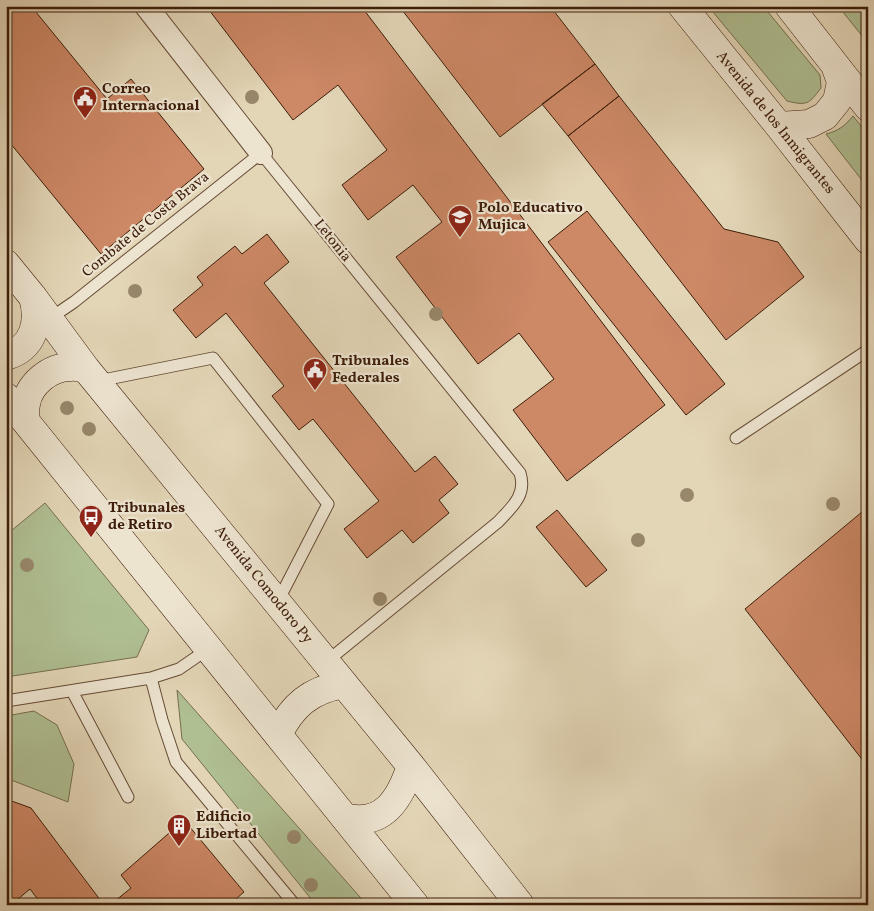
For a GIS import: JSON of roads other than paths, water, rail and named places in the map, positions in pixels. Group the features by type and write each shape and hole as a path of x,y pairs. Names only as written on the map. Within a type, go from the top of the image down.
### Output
{"main road":[{"name":"Avenida de los Inmigrantes","path":"682,6 780,126 868,240"},
{"path":"788,6 868,106"},
{"path":"780,126 809,124 826,116 837,101 841,82 835,65"},
{"name":"Avenida Comodoro Py","path":"6,264 91,375 411,766 520,905"},
{"path":"6,356 22,349 31,338 36,325 37,310 33,297"},
{"path":"25,420 26,404 31,390 42,378 55,370 71,366 91,375"},
{"path":"6,397 415,905"},
{"path":"278,735 284,722 301,702 321,690 344,684"},
{"path":"344,817 365,819 385,811 400,795 411,766"}],"street":[{"name":"Letonia","path":"146,6 261,152"}],"lane":[{"name":"Combate de Costa Brava","path":"49,319 74,302 261,152"},
{"name":"Letonia","path":"261,152 520,473 522,488 515,504 498,522 326,662"},
{"path":"736,438 868,350"},
{"path":"91,375 213,358 328,504 277,603"},
{"path":"6,701 151,678 179,669 208,649"},
{"path":"151,678 176,762 295,905"},
{"path":"72,691 128,797"}],"place":[{"name":"Correo Internacional","path":"85,119"},
{"name":"Polo Educativo Mujica","path":"460,238"},
{"name":"Tribunales Federales","path":"315,391"},
{"name":"Tribunales de Retiro","path":"91,538"},
{"name":"Edificio Libertad","path":"179,847"}]}
